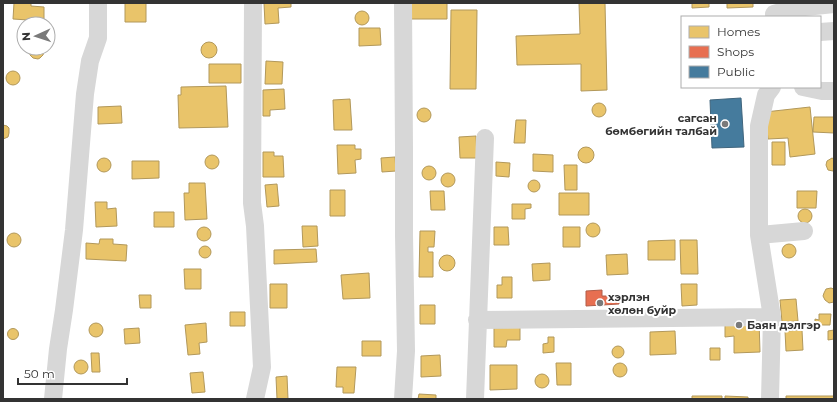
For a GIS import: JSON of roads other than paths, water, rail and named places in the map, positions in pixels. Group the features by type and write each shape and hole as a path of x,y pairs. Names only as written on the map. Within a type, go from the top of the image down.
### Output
{"street":[{"path":"53,399 58,349 74,230 85,94 90,61 98,38 98,3"},
{"path":"253,3 252,203 255,226 262,367 255,399"},
{"path":"403,3 406,351 403,399"},
{"path":"773,11 834,4"},
{"path":"821,32 834,31"},
{"path":"770,399 772,318 759,234 759,126 766,95 771,88"},
{"path":"808,88 822,91 834,91"},
{"path":"475,399 485,138"},
{"path":"759,234 804,231"},
{"path":"477,320 772,318"}],"place":[{"name":"сагсан бөмбөгийн талбай","path":"725,124"},
{"name":"хэрлэн хөлөн буйр","path":"600,303"},
{"name":"Баян дэлгэр","path":"739,325"}]}
